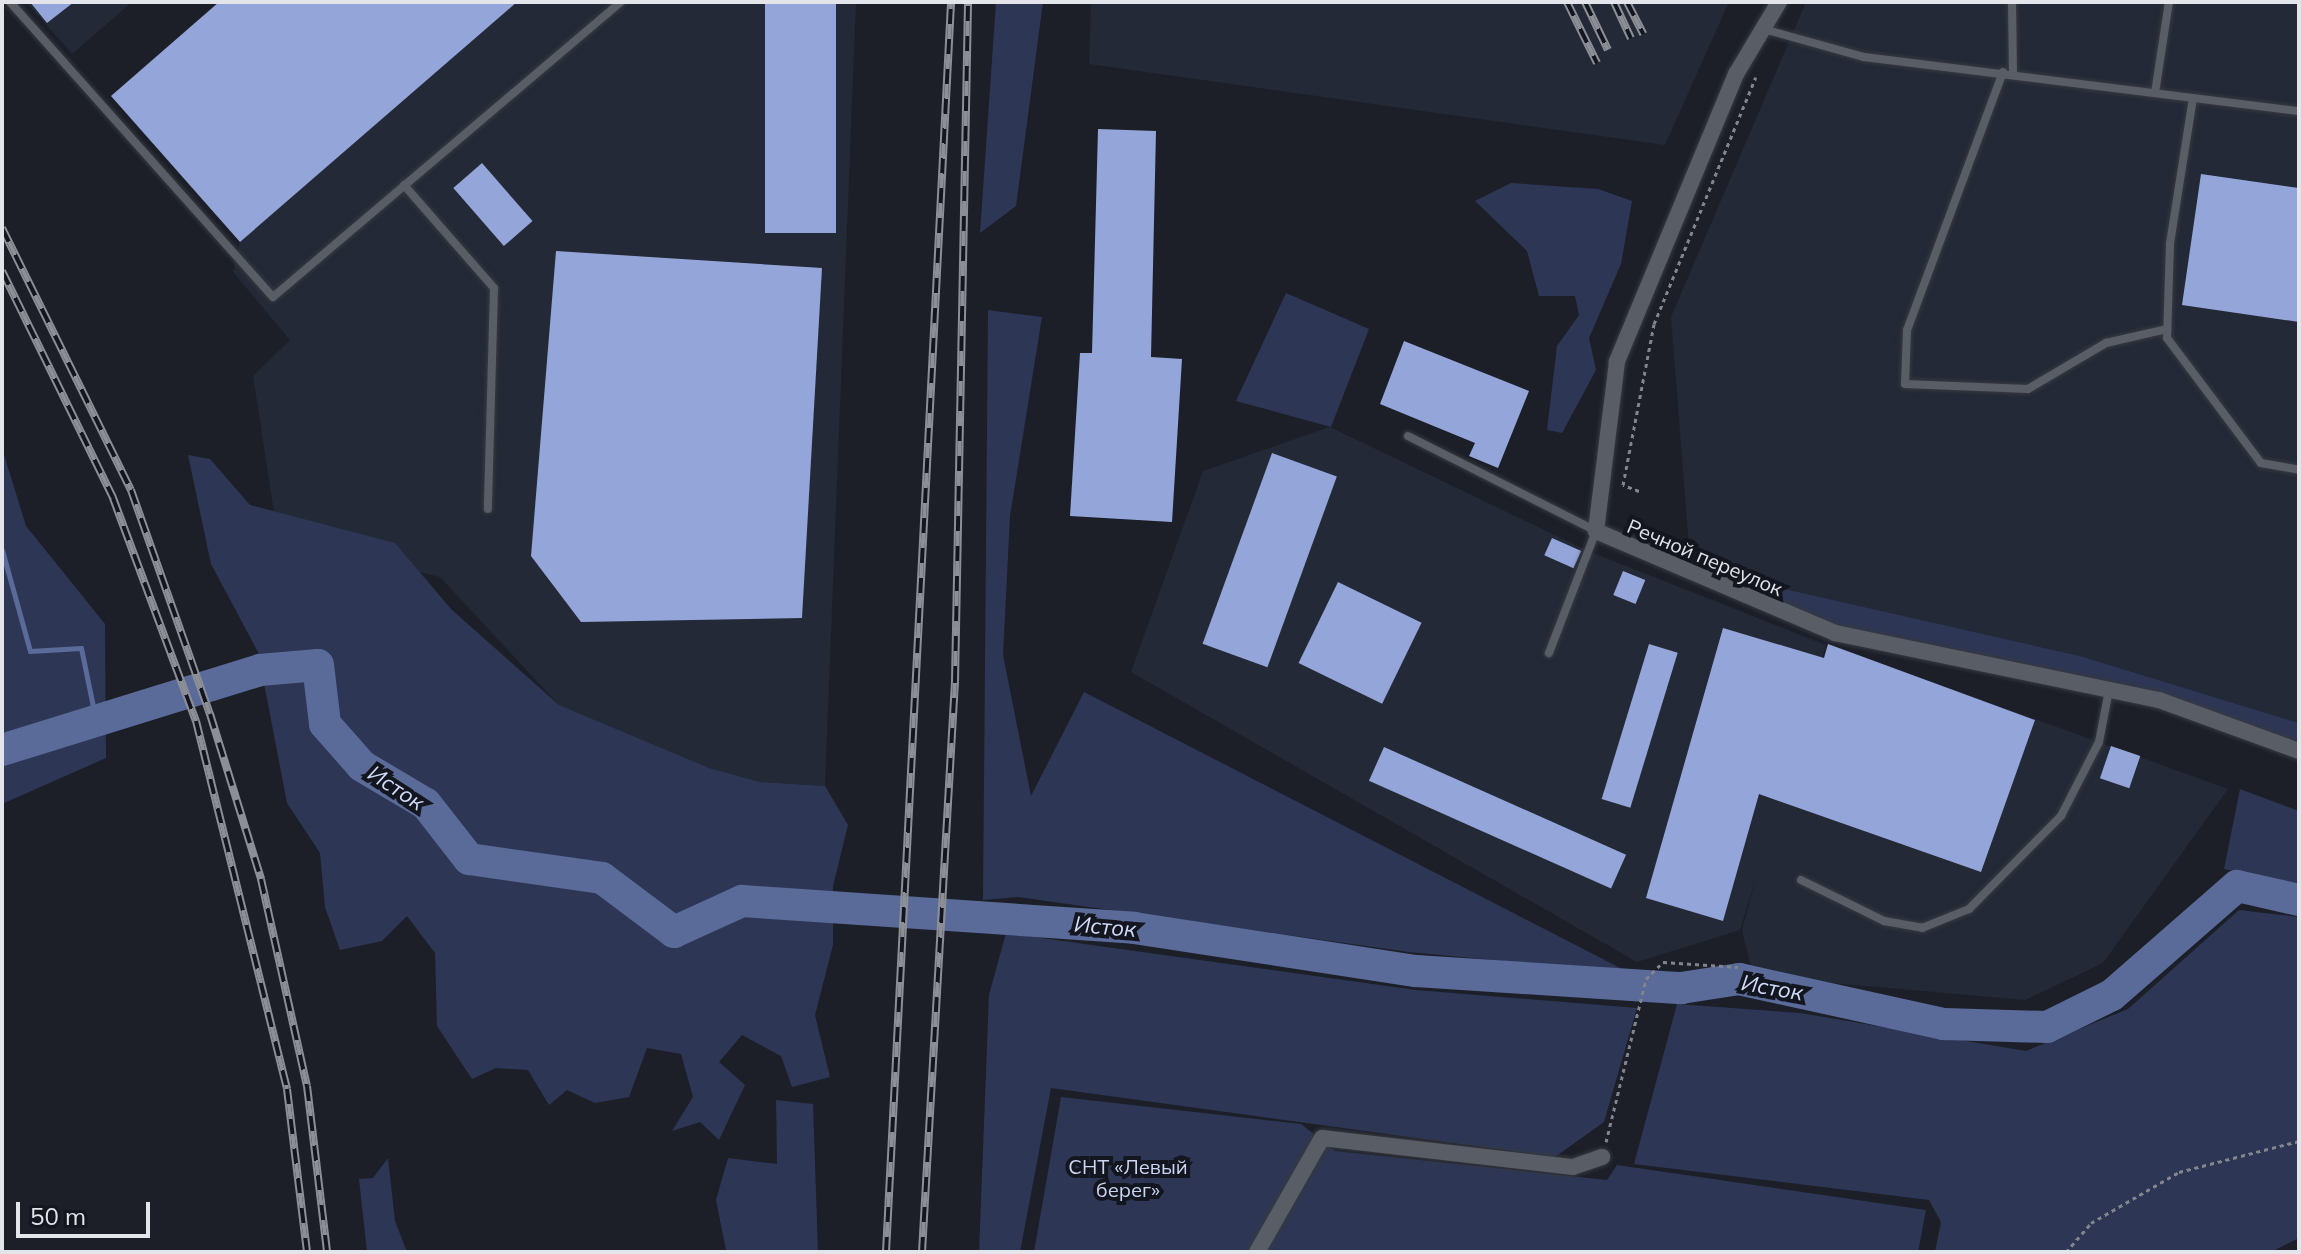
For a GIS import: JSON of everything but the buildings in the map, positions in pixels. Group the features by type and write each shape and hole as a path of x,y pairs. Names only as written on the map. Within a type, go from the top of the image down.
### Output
{"street":[{"name":"Речной переулок","path":"1779,2 1767,30 1736,74 1617,362 1596,531 1835,633 2110,689 2299,751"},
{"path":"1257,1252 1322,1138 1573,1167 1602,1157"}],"lane":[{"path":"10,2 273,297 621,2"},
{"path":"2012,2 2008,73 1907,330 1905,384 2028,389 2106,343 2167,329"},
{"path":"2155,93 2169,2"},
{"path":"1767,30 1864,57 2299,111"},
{"path":"2193,98 2170,244 2167,338 2261,463 2299,470"},
{"path":"404,185 494,288 488,509"},
{"path":"1408,436 1596,531 1549,653"},
{"path":"1801,880 1884,921 1922,928 1969,909 2061,816 2099,742 2110,689"}],"path":[{"path":"1639,491 1623,485 1654,324 1762,62"},
{"path":"1602,1157 1646,999 1646,979 1663,962 1738,967"},
{"path":"2066,1252 2091,1223 2179,1172 2299,1141"}],"shaded area":[{"path":"26,2 132,2 72,54"},
{"path":"219,2 856,2 825,786 760,782 705,767 559,705 440,577 278,538 253,376 290,340 233,272 240,241 111,96"},
{"path":"1091,2 1729,2 1665,145 1089,64"},
{"path":"1806,2 2299,2 2299,723 2080,656 1709,572 1690,560 1671,317"},
{"path":"1330,427 1588,551 1826,645 1807,706 1828,644 2228,789 2103,963 2025,1000 1753,976 1742,930 1756,878 1740,930 1637,962 1131,672 1203,471"}],"green space":[{"path":"996,2 1043,2 1016,206 980,233"},
{"path":"1511,183 1598,189 1632,201 1621,264 1589,338 1596,370 1562,433 1547,430 1557,346 1579,315 1575,296 1539,296 1527,251 1475,201"},
{"path":"1286,293 1369,329 1331,427 1236,401"},
{"path":"988,310 1042,317 1010,516 1003,655 1031,796 1084,692 1630,973 1409,952 1018,897 983,900"},
{"path":"2,448 26,526 105,624 106,758 2,804"},
{"path":"188,455 210,459 250,505 395,543 451,609 559,705 709,768 760,782 825,786 848,825 833,886 833,945 815,1015 830,1077 792,1087 781,1056 742,1035 719,1062 745,1085 719,1140 700,1122 672,1131 693,1097 681,1054 647,1048 629,1097 595,1103 567,1090 549,1105 528,1070 496,1068 472,1079 437,1026 435,953 407,916 382,941 340,950 325,907 320,853 287,803 258,652 211,564"},
{"path":"1709,572 2080,656 2299,723 2299,741 1835,633"},
{"path":"2240,789 2299,811 2299,884 2224,869"},
{"path":"2239,910 2299,917 2299,1238 2271,1252 1935,1252 1941,1222 1929,1200 1634,1164 1677,1004 1800,1013 2026,1051 2128,1009"},
{"path":"1006,933 1416,990 1637,1008 1604,1122 1555,1157 1051,1088 1020,1252 979,1252 989,995"},
{"name":"СНТ «Левый берег»","path":"1061,1097 1301,1124 1335,1151 1607,1180 1617,1165 1926,1210 1918,1252 1034,1252"},
{"path":"776,1100 813,1104 818,1252 717,1252 726,1250 716,1200 728,1158 777,1164"},
{"path":"388,1158 395,1221 407,1252 367,1252 359,1179 373,1178"}],"waterway":[{"path":"2,550 30,651 81,648 96,721"},
{"name":"Исток","path":"2,750 260,670 318,665 325,724 362,766 426,804 469,859 602,878 674,932 742,901 1134,928 1416,971 1681,988 1739,979 1944,1024 2047,1027 2112,995 2237,886 2299,900"}],"railway":[{"path":"886,1252 951,2"},
{"path":"922,1252 955,681 968,2"},
{"path":"1567,2 1597,63"},
{"path":"1585,2 1608,50"},
{"path":"1614,2 1631,38"},
{"path":"1627,2 1643,34"},
{"path":"2,228 131,490 210,714 261,879 307,1086 327,1252"},
{"path":"2,271 113,498 196,721 287,1089 307,1252"}]}
